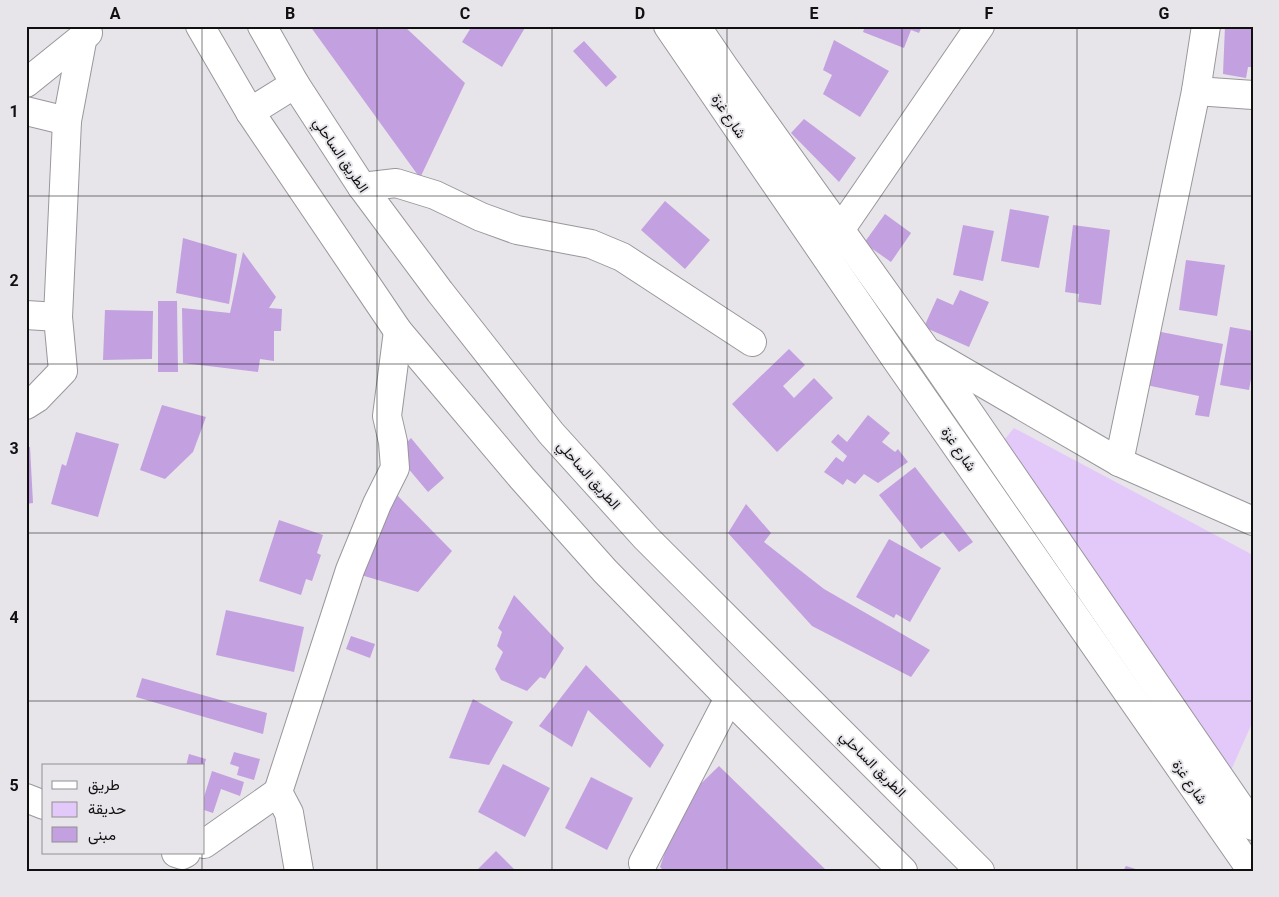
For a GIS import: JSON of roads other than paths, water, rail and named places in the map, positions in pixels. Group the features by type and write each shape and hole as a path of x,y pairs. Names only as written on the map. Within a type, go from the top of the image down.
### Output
{"main road":[{"path":"200,26 250,112 398,331 522,478 605,571 898,869"},
{"name":"الطريق الساحلي","path":"262,26 295,84 362,187 440,292 551,433 646,538 980,871"},
{"name":"شارع غزة","path":"668,26 891,352 1252,871"},
{"name":"شارع غزة","path":"696,26 926,350 1251,816"},
{"path":"840,230 980,26"},
{"path":"1119,462 1196,91 1206,26"},
{"path":"26,83 90,31"},
{"path":"26,406 37,398 62,371 58,317 67,121 90,31"},
{"path":"250,112 295,84"},
{"path":"1196,91 1253,95"},
{"path":"26,111 67,121"},
{"path":"362,187 396,183 435,195 481,217 517,230 591,244 622,257 752,342"},
{"path":"26,315 58,317"},
{"path":"205,843 278,792 350,570 377,504 395,468 393,442 387,416 398,331"},
{"path":"891,352 926,350 1119,462 1253,521"},
{"path":"643,863 729,698"},
{"path":"278,792 289,813 299,871"},
{"path":"26,798 42,804"}]}
